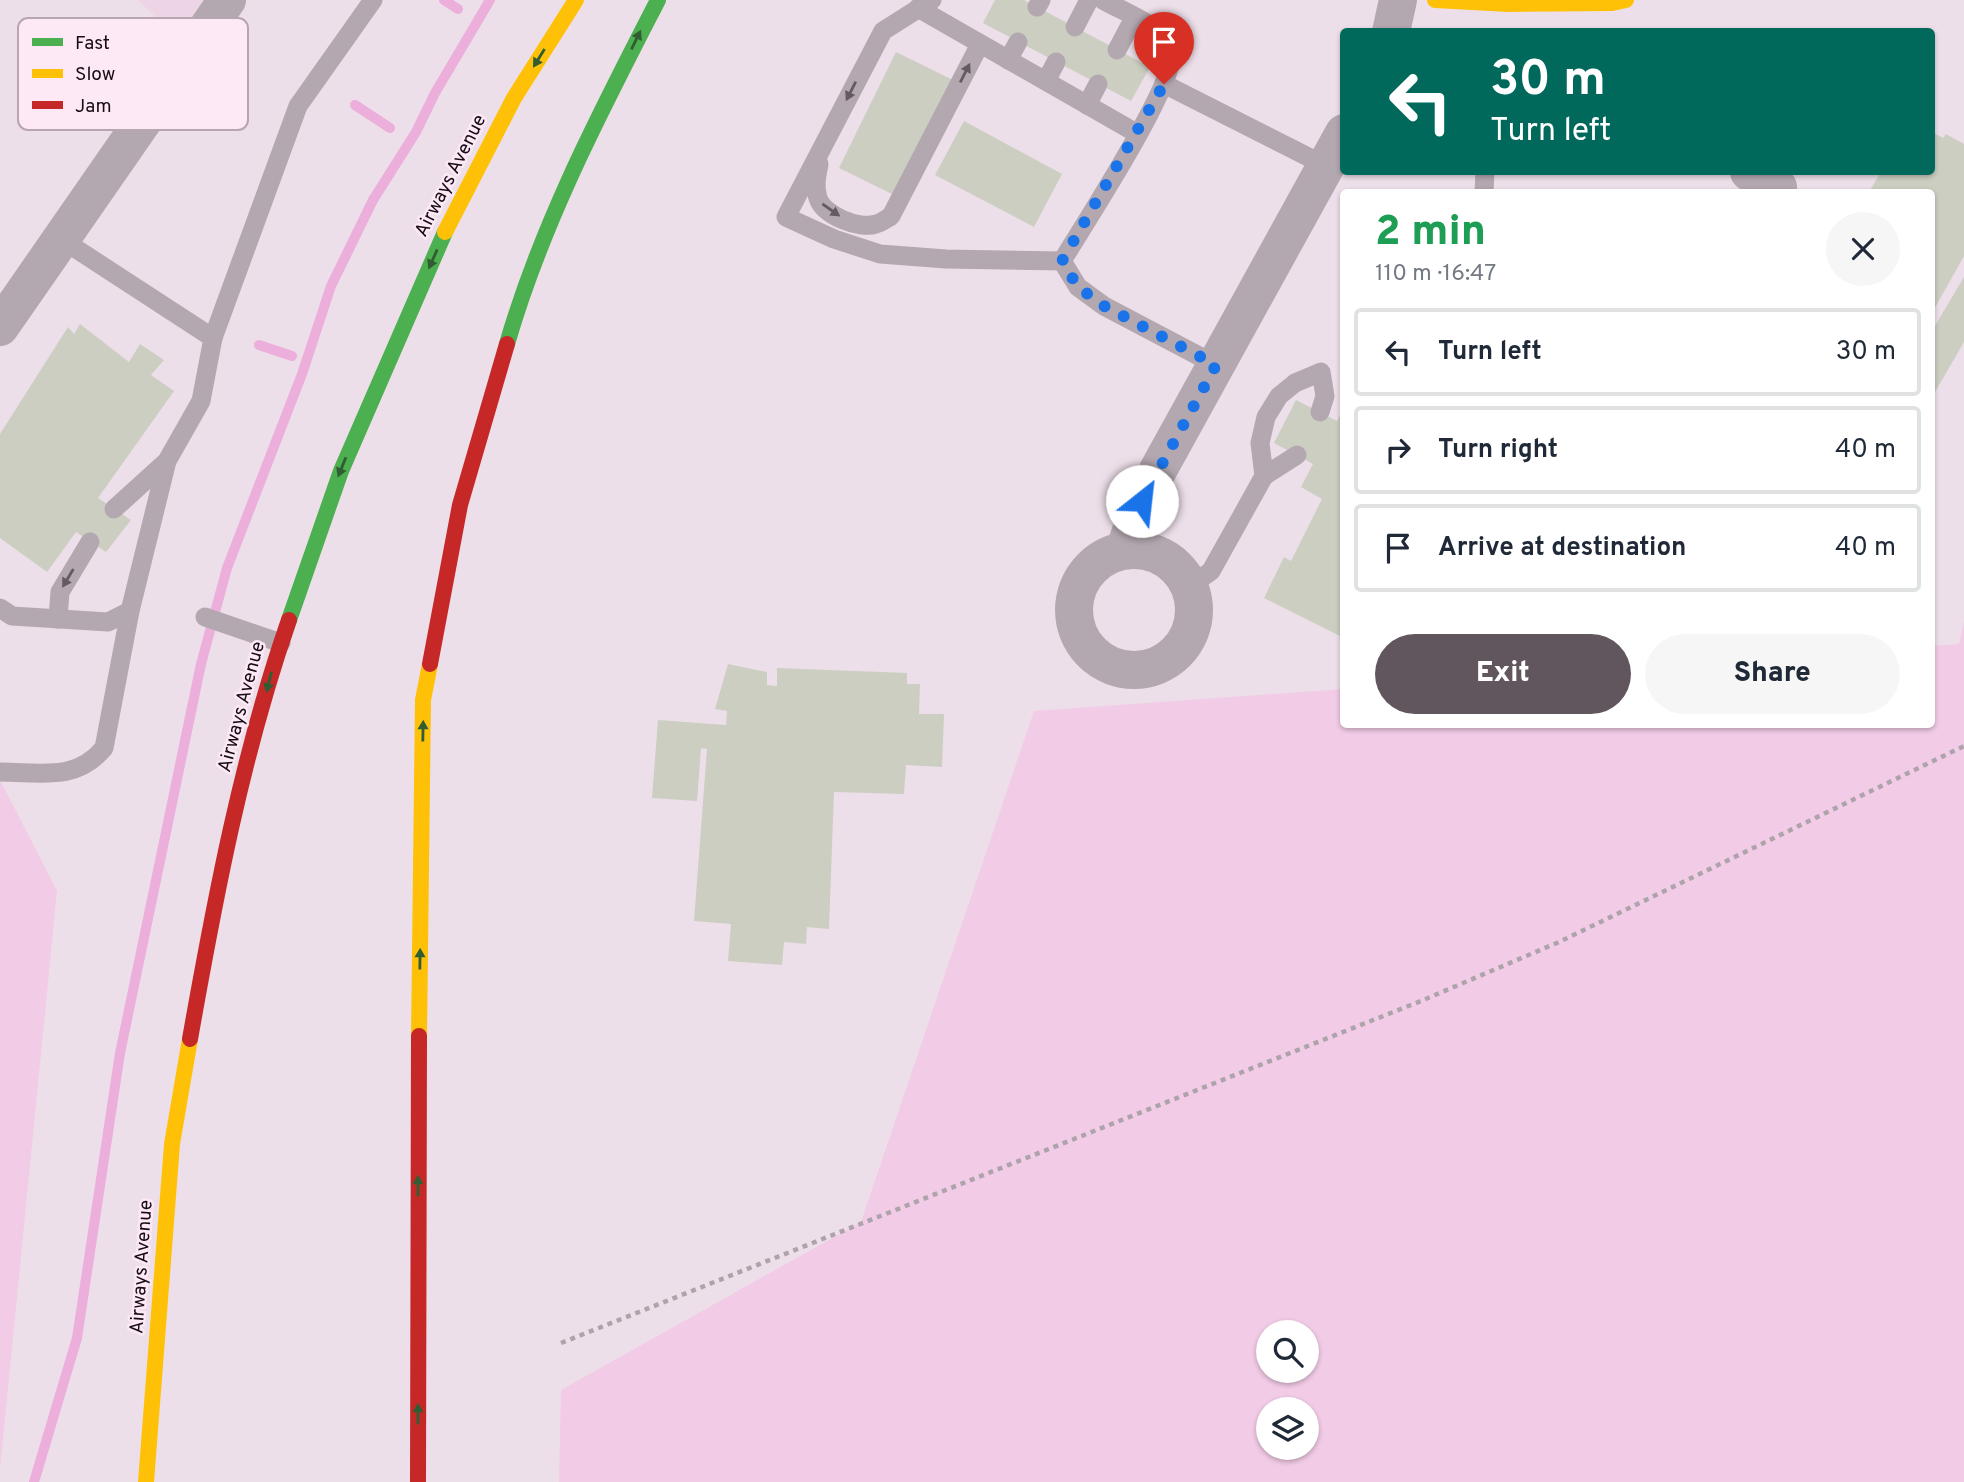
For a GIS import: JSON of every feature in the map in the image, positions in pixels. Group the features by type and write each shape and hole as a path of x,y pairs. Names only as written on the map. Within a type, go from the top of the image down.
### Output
{"main road":[{"name":"Airways Avenue","path":"146,1482 172,1144 214,904 281,643 341,471 451,219 514,99 576,0"},
{"path":"418,1482 418,1076 423,700 460,505 509,336 543,242 586,141 658,0"},
{"path":"1435,0 1509,4 1612,3 1626,0"}],"street":[{"path":"214,18 227,0"},
{"path":"1392,28 1398,0"},
{"path":"0,327 137,130"},
{"path":"1125,549 1142,501 1335,150"},
{"path":"1125,549 1151,551 1170,561 1185,576 1189,587 1195,611 1191,632 1180,650 1163,663 1143,670 1116,668 1097,659 1083,643 1074,624 1073,608 1077,588 1096,563 1125,549"}],"lane":[{"path":"0,772 70,772 91,764 104,748 130,611 167,461 201,401 213,338 298,106 373,0"},
{"path":"1075,27 1089,0"},
{"path":"1062,261 1138,134 1171,69 1171,50 1159,32 1103,0"},
{"path":"1062,261 946,259 880,254 834,239 786,217 883,31 925,4 980,44 1138,134"},
{"path":"1118,50 1134,18"},
{"path":"1008,60 1018,42"},
{"path":"821,149 816,184 818,200 827,210 857,225 875,225 891,216 980,44"},
{"path":"1046,81 1056,62"},
{"path":"1164,84 1335,150"},
{"path":"1087,105 1098,85"},
{"path":"61,239 213,338"},
{"path":"1062,261 1078,287 1104,306 1216,365"},
{"path":"1264,476 1260,443 1266,418 1279,396 1295,383 1321,372 1325,396 1320,412"},
{"path":"1189,587 1211,571 1264,476 1297,455"},
{"path":"114,509 167,461"},
{"path":"58,619 60,592 90,542"},
{"path":"0,608 12,616 108,622 130,611"},
{"path":"205,617 281,643"}],"path":[{"path":"561,1343 1434,996 1559,942 1964,746"}],"shaded area":[{"path":"138,0 220,0 207,18 157,18"},
{"path":"1964,621 1964,1482 559,1482 561,1390 861,1222 1034,711 1340,689 1340,728 1935,728 1935,646 1959,644"},
{"path":"0,780 57,891 0,1469"}],"building":[{"path":"995,0 1024,0 1150,67 1131,101 983,23"},
{"path":"896,52 953,80 896,196 839,168"},
{"path":"964,121 1062,174 1034,227 935,175"},
{"path":"1935,134 1943,138 1946,134 1964,144 1964,256 1935,308 1935,189 1871,189 1879,175 1935,175"},
{"path":"1964,277 1964,342 1935,392 1935,326"},
{"path":"80,324 129,362 140,344 164,360 151,375 174,391 98,498 131,520 106,552 76,532 47,572 0,538 0,434 68,327 74,334"},
{"path":"1296,400 1337,421 1340,415 1340,636 1264,598 1284,557 1291,561 1322,499 1301,487 1313,464 1274,443"},
{"path":"728,664 767,672 767,685 777,686 777,668 907,673 907,684 920,684 919,714 944,714 942,767 906,765 904,794 834,792 829,929 807,927 806,944 784,942 782,965 728,961 731,924 694,921 707,749 701,748 697,801 652,798 658,720 726,725 727,711 715,709"}],"waterway":[{"path":"444,0 458,9"},
{"path":"34,1482 77,1338 120,1053 201,664 227,568 302,374 331,286 373,200 416,132 435,93 490,0"},
{"path":"355,105 390,128"},
{"path":"259,345 292,356"}],"traffic: fast":[{"path":"507,344 521,299 555,211 594,126 658,0"},
{"path":"289,620 341,471 445,232"}],"traffic: slow":[{"path":"445,232 514,98 576,0"},
{"path":"1435,0 1509,4 1612,3 1626,0"},
{"path":"419,1036 423,700 430,664"},
{"path":"146,1482 172,1144 190,1039"}],"traffic: jam":[{"path":"430,664 460,505 507,344"},
{"path":"190,1039 231,827 257,723 289,620"},
{"path":"418,1482 419,1036"}],"route":[{"path":"1142,501 1216,365 1104,306 1078,287 1062,261 1138,134 1164,84"}]}
